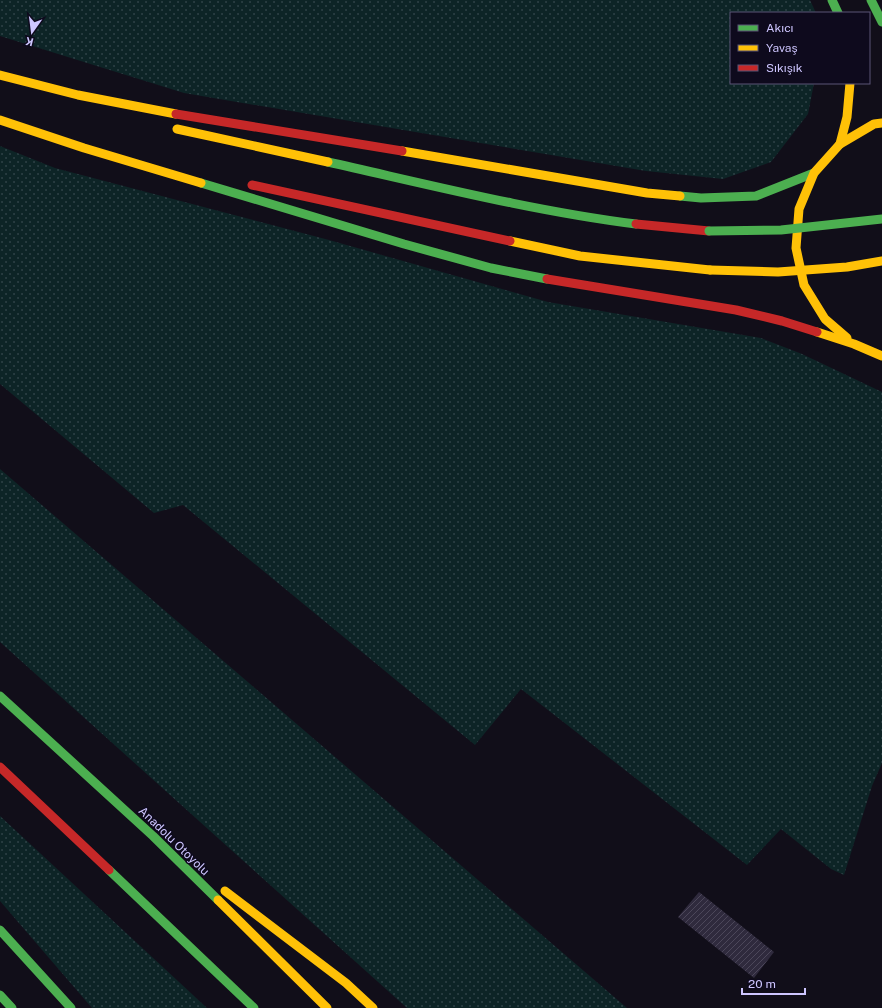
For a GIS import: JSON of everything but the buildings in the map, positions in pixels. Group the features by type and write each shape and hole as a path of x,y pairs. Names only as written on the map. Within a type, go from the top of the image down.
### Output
{"main road":[{"path":"832,0 838,12"},
{"path":"871,0 882,22"},
{"path":"0,75 76,101 112,111"},
{"path":"0,75 78,95 146,109 647,193 701,198 756,196 814,173"},
{"path":"840,144 847,117 850,84"},
{"path":"0,120 84,148 404,244 491,268 570,284 674,302 736,310 782,321 854,344 882,356"},
{"path":"854,344 825,319 804,286 796,248 799,209 814,173 840,144 874,124 882,122"},
{"path":"168,127 525,206 589,218 658,227 709,231 781,230 882,219"},
{"path":"84,148 201,173"},
{"path":"240,182 580,256 710,270 778,272 847,267 882,261"},
{"name":"Anadolu Otoyolu","path":"0,696 153,836 327,1008"},
{"path":"0,767 254,1008"},
{"path":"153,836 346,983 373,1008"},
{"path":"0,930 71,1008"},
{"path":"0,995 12,1008"}],"green space":[{"path":"0,0 810,0 816,12 730,12 730,84 814,84 808,114 771,162 723,179 646,171 184,93 0,36"},
{"path":"0,146 55,168 329,240 548,302 761,338 802,354 882,392 882,763 872,786 844,875 831,869 781,829 747,865 521,689 475,745 183,505 154,513 0,384"},
{"path":"0,469 627,1008 407,1008 0,642"},
{"path":"0,816 207,1008 92,1008 0,901"}],"traffic: fast":[{"path":"832,0 838,12"},
{"path":"871,0 882,22"},
{"path":"328,162 520,205 597,219 636,224"},
{"path":"680,196 701,198 756,196 814,173"},
{"path":"201,183 404,244 491,268 547,279"},
{"path":"709,231 781,230 882,219"},
{"path":"0,696 153,836 218,900"},
{"path":"109,870 254,1008"},
{"path":"0,930 71,1008"},
{"path":"0,995 12,1008"}],"traffic: slow":[{"path":"0,75 78,95 176,114"},
{"path":"840,144 847,117 850,84"},
{"path":"0,120 84,148 201,183"},
{"path":"847,338 825,319 804,285 796,248 799,209 814,173 840,144 874,124 882,123"},
{"path":"177,129 328,162"},
{"path":"402,151 647,193 680,196"},
{"path":"510,241 580,256 710,270"},
{"path":"710,270 778,272 847,267 882,261"},
{"path":"817,332 854,344 882,356"},
{"path":"225,891 346,983 373,1008"},
{"path":"218,900 327,1008"}],"traffic: jam":[{"path":"176,114 402,151"},
{"path":"252,185 510,241"},
{"path":"636,224 709,231"},
{"path":"547,279 736,310 782,321 817,332"},
{"path":"0,767 109,870"}]}
